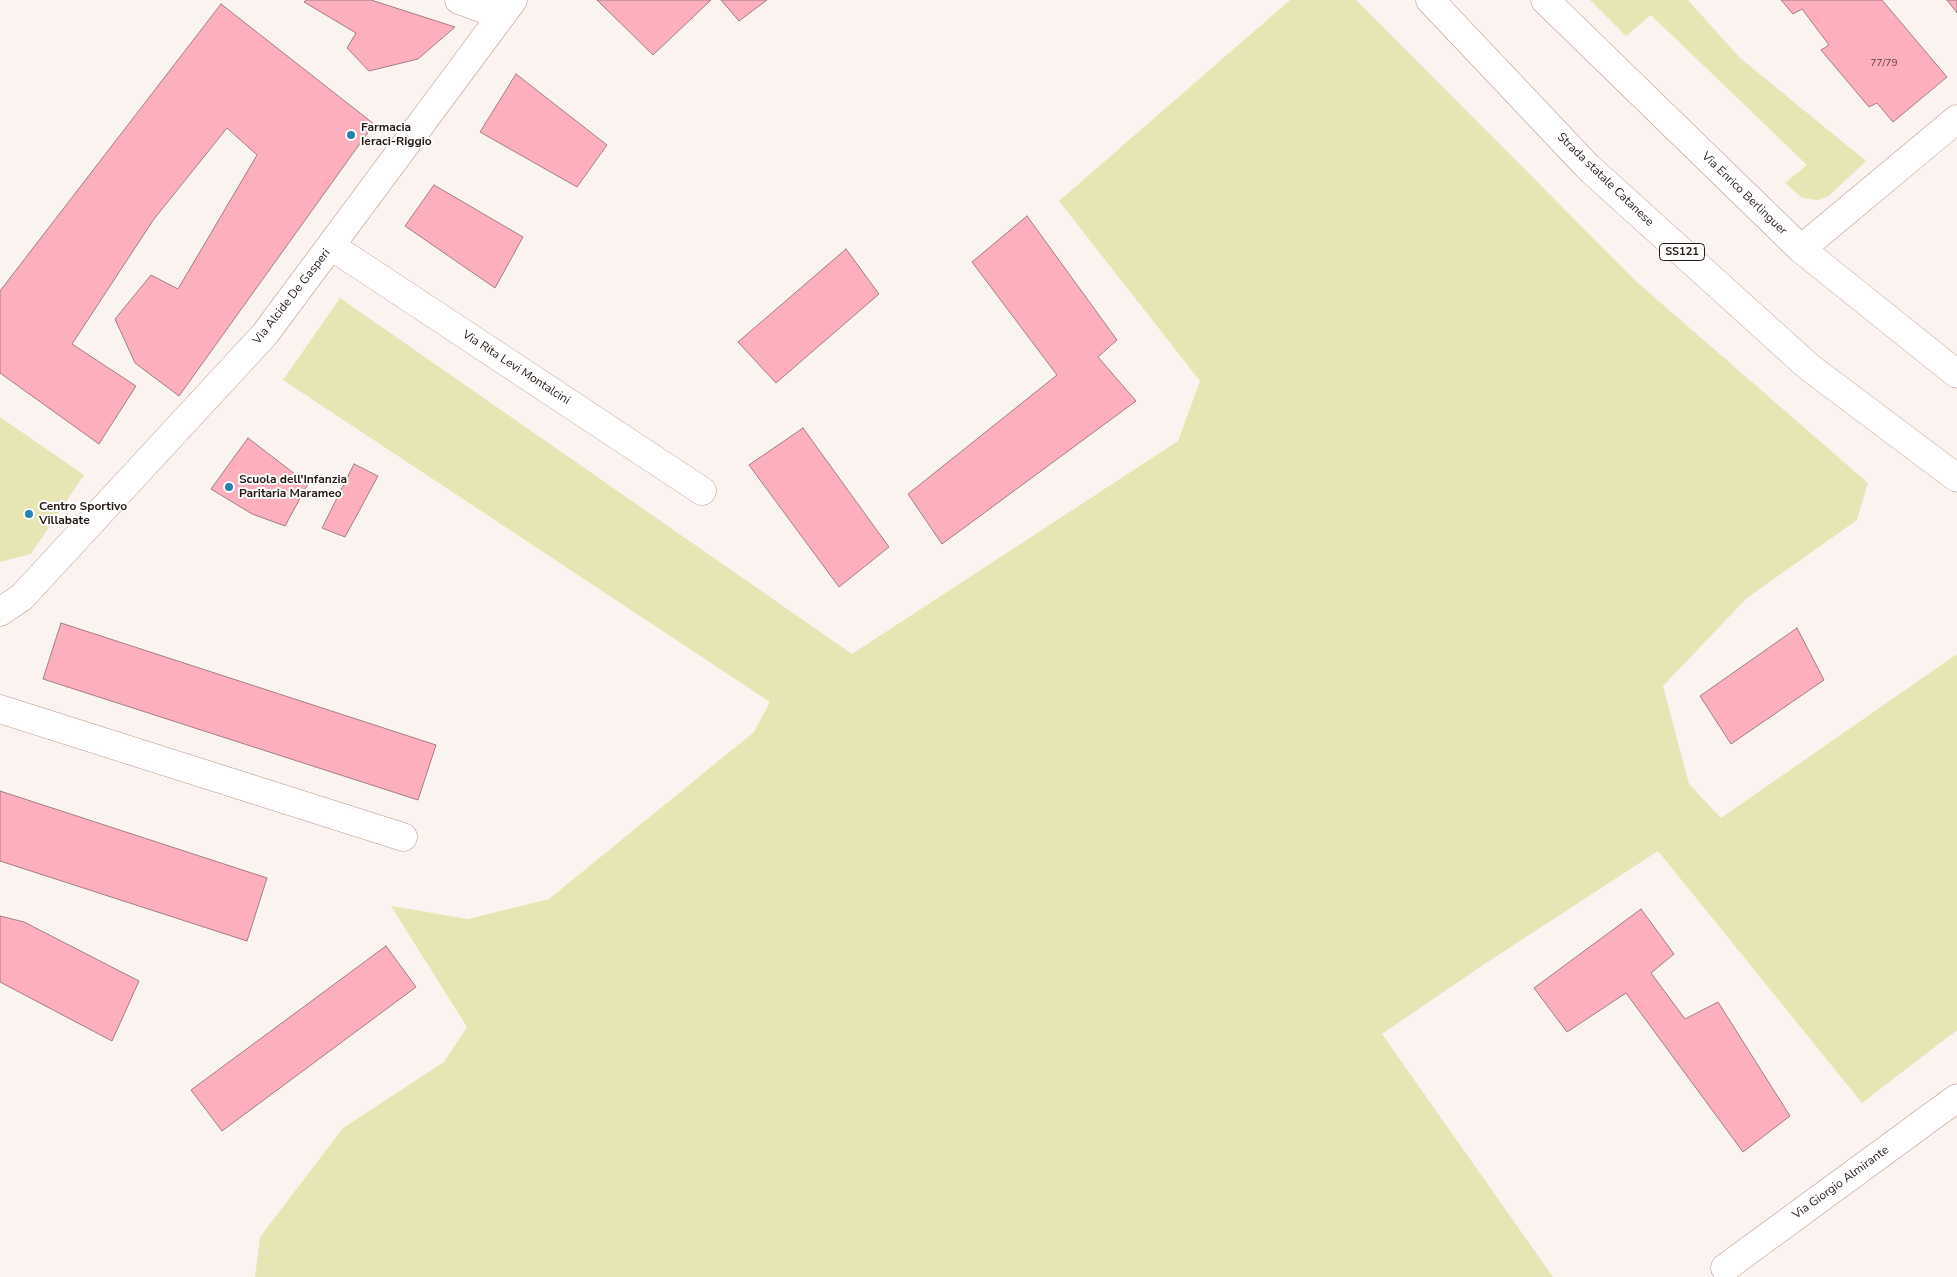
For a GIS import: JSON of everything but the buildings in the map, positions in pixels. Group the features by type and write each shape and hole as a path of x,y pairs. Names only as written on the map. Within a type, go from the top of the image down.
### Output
{"street":[{"path":"459,0 507,8"},
{"name":"Strada statale Catanese","path":"1430,0 1596,174 1809,367 1957,478"},
{"name":"Via Enrico Berlinguer","path":"1545,0 1801,249 1957,374"},
{"name":"Via Alcide De Gasperi","path":"0,612 22,597 265,334 507,8"},
{"path":"1801,249 1957,119"},
{"name":"Via Rita Levi Montalcini","path":"331,246 702,490"},
{"path":"0,709 403,837"},
{"name":"Via Giorgio Almirante","path":"1725,1268 1957,1098"}],"shaded area":[{"path":"1290,0 1356,0 1638,283 1868,483 1857,520 1747,598 1663,686 1689,784 1721,818 1957,654 1957,1030 1862,1103 1658,851 1483,965 1382,1034 1553,1277 255,1277 260,1237 343,1128 444,1062 467,1027 391,906 468,919 549,899 754,732 770,702 283,380 340,298 852,654 1178,441 1200,381 1059,201"},
{"path":"1590,0 1688,0 1740,58 1866,161 1829,196 1818,200 1802,198 1785,183 1807,165 1651,15 1626,36"},
{"name":"Centro Sportivo Villabate","path":"0,417 84,475 31,554 0,562"}],"place":[{"name":"Farmacia Ieraci-Riggio","path":"351,135"},
{"name":"Scuola dell'Infanzia Paritaria Marameo","path":"229,487"},
{"name":"Centro Sportivo Villabate","path":"29,514"}]}
